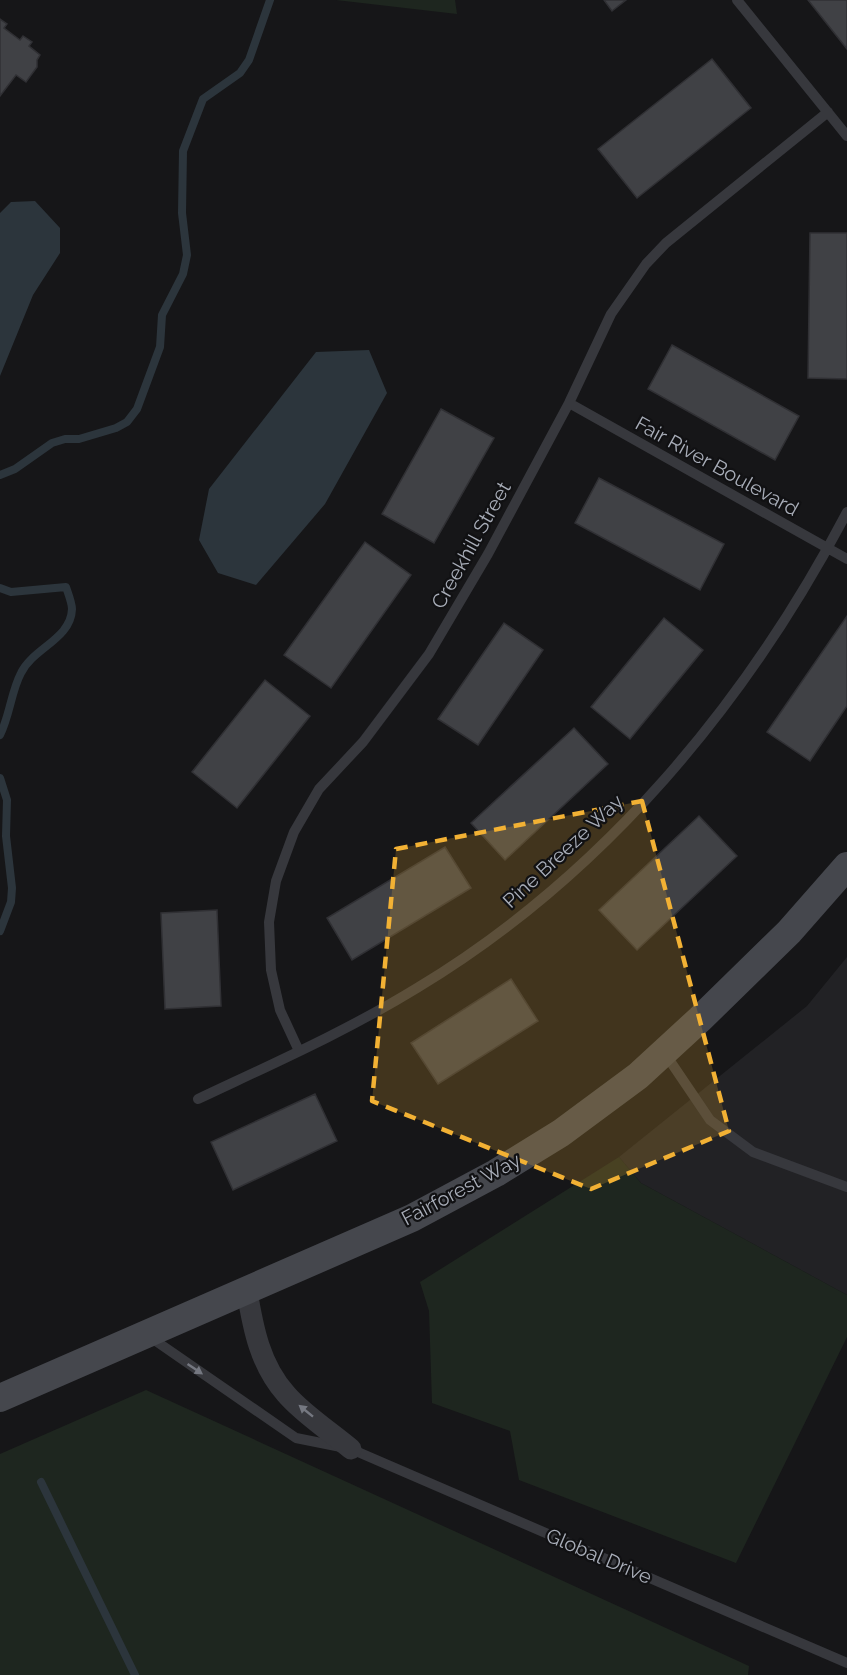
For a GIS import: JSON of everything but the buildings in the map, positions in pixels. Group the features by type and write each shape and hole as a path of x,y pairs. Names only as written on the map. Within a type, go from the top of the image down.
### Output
{"main road":[{"name":"Fairforest Way","path":"0,1398 412,1218 496,1173 561,1133 638,1076 664,1052 789,932 847,866"}],"street":[{"name":"Global Drive","path":"247,1291 255,1336 261,1353 286,1394 351,1449"}],"lane":[{"path":"737,0 847,136"},
{"name":"Creekhill Street","path":"299,1051 280,1010 271,970 269,922 276,881 294,832 319,789 363,742 429,654 488,554 569,403 611,314 646,264 666,243 828,112"},
{"name":"Fair River Boulevard","path":"569,403 847,559"},
{"name":"Pine Breeze Way","path":"198,1099 344,1030 419,987 508,925 620,827 698,741 748,677 791,612 847,512"},
{"path":"664,1052 710,1120 753,1152 847,1187"},
{"name":"Global Drive","path":"147,1335 296,1437 351,1449 847,1663"}],"highlighted area":[{"path":"642,801 729,1131 591,1189 372,1101 396,849"}],"shaded area":[{"path":"336,0 455,0 457,14"},
{"path":"35,201 60,228 60,253 33,295 0,376 0,213 11,202"},
{"path":"369,350 387,393 325,504 256,585 218,573 199,540 209,489 316,352"},
{"path":"847,957 847,1295 641,1183 619,1157 807,1006"},
{"path":"619,1157 641,1183 847,1295 847,1337 736,1563 519,1480 510,1431 432,1403 429,1311 420,1282"},
{"path":"146,1390 749,1666 748,1675 0,1675 0,1454"}],"waterway":[{"path":"0,475 15,469 52,443 65,439 79,439 116,428 127,422 137,409 160,347 162,315 183,274 187,255 182,213 183,151 203,99 240,73 249,60 270,0"},
{"path":"0,588 11,592 66,587 72,609 70,619 59,636 34,657 21,673 0,735"},
{"path":"0,778 7,800 6,836 12,888 11,902 0,931"},
{"path":"41,1482 135,1675"}]}
